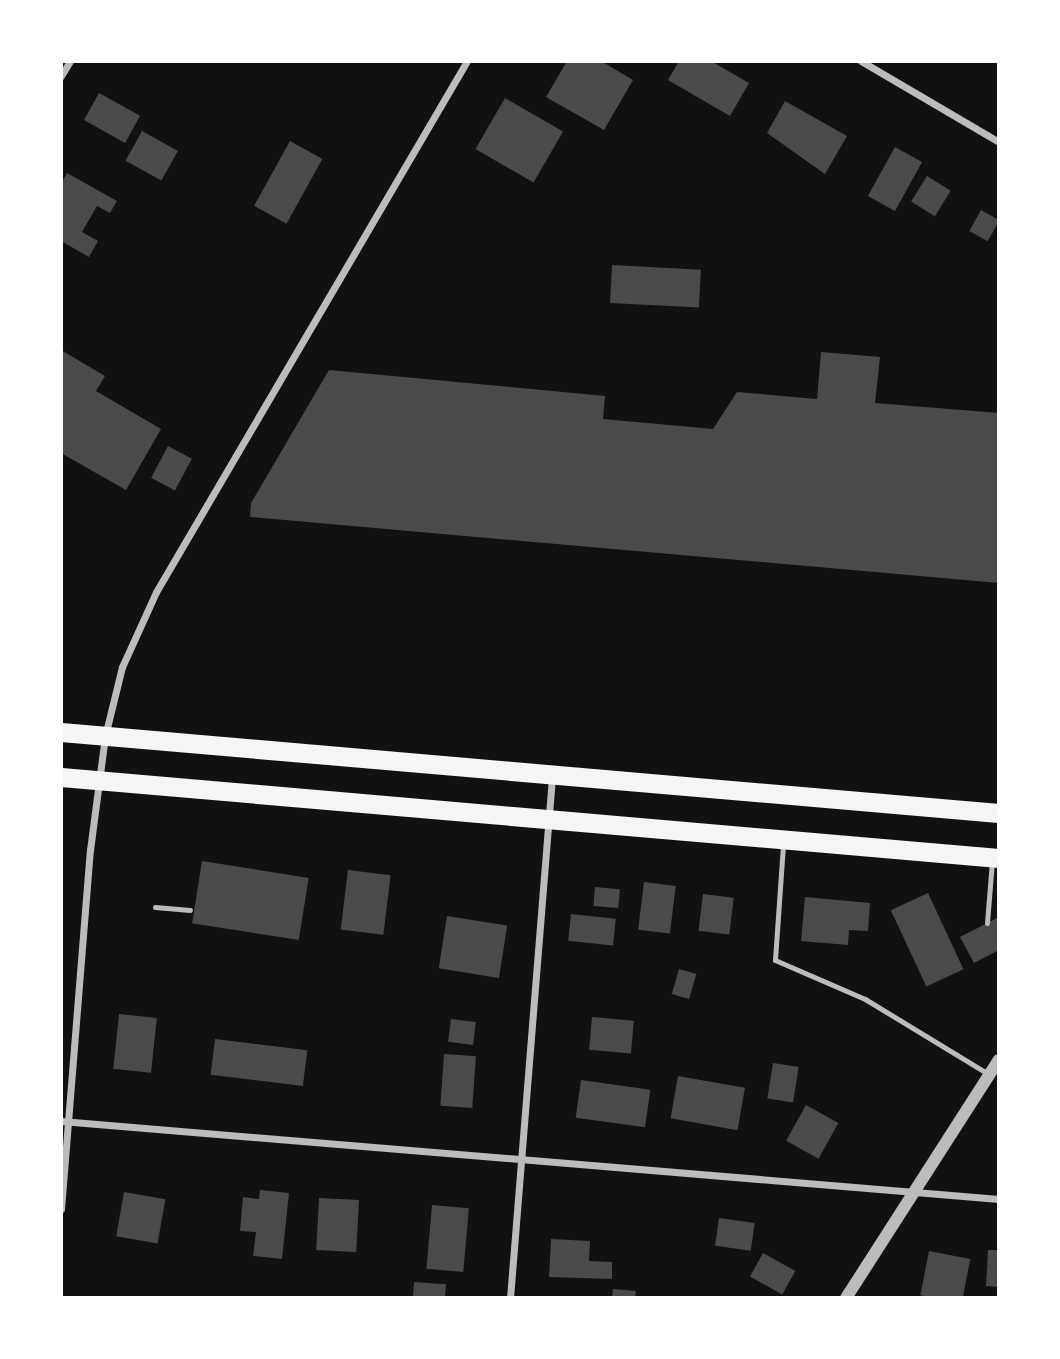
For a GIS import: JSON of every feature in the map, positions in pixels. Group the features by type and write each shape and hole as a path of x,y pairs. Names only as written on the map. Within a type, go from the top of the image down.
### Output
{"highway":[{"path":"61,732 552,777 999,813"},
{"path":"61,777 995,858"}],"street":[{"path":"61,76 70,61"},
{"path":"61,1209 65,1121 99,780 105,736 122,667 150,603 467,61"},
{"path":"861,61 999,142"},
{"path":"510,1298 552,777"},
{"path":"846,1298 999,1060"},
{"path":"65,1121 999,1199"}],"lane":[{"path":"783,841 775,960 865,999 990,1074"},
{"path":"987,923 995,858"},
{"path":"155,908 190,910"}],"building":[{"path":"567,61 601,61 633,80 604,130 546,97"},
{"path":"679,61 711,61 749,83 730,116 668,80"},
{"path":"99,93 140,116 125,143 84,120"},
{"path":"505,98 563,132 534,183 476,149"},
{"path":"785,101 847,136 825,174 767,133"},
{"path":"142,131 178,151 161,181 126,161"},
{"path":"290,141 322,159 286,224 254,206"},
{"path":"895,147 922,162 895,211 868,196"},
{"path":"67,173 117,201 110,213 97,206 82,232 98,241 89,257 61,241 61,184"},
{"path":"927,176 951,191 935,216 911,201"},
{"path":"981,210 999,220 988,241 969,231"},
{"path":"612,265 701,270 699,308 610,303"},
{"path":"61,350 105,376 96,391 161,429 126,490 61,453"},
{"path":"821,352 880,357 875,403 999,413 999,583 250,517 251,503 329,370 605,396 603,419 713,429 737,392 817,399"},
{"path":"168,446 192,459 175,490 151,478"},
{"path":"202,861 309,878 299,940 192,923"},
{"path":"348,870 391,875 383,935 341,930"},
{"path":"644,882 676,886 670,934 638,930"},
{"path":"595,887 620,889 618,908 593,906"},
{"path":"928,893 963,969 926,986 891,910"},
{"path":"703,894 734,898 729,935 698,931"},
{"path":"805,897 870,903 868,931 849,930 848,945 801,941"},
{"path":"571,914 616,919 613,946 568,941"},
{"path":"447,916 507,926 499,978 439,968"},
{"path":"999,917 999,950 974,963 960,937"},
{"path":"679,969 696,974 689,999 672,994"},
{"path":"119,1014 157,1018 151,1073 113,1069"},
{"path":"592,1017 634,1021 631,1054 589,1050"},
{"path":"451,1019 476,1022 473,1045 448,1042"},
{"path":"215,1039 307,1050 303,1086 211,1075"},
{"path":"444,1054 476,1056 472,1108 440,1106"},
{"path":"773,1063 799,1067 793,1103 767,1099"},
{"path":"678,1076 745,1088 738,1130 671,1118"},
{"path":"581,1080 650,1090 645,1127 576,1118"},
{"path":"806,1105 838,1123 818,1159 786,1141"},
{"path":"260,1190 289,1193 282,1259 253,1256 256,1232 240,1231 243,1197 259,1199"},
{"path":"124,1192 165,1199 158,1244 116,1236"},
{"path":"319,1198 359,1200 356,1252 316,1250"},
{"path":"432,1205 469,1208 463,1272 426,1269"},
{"path":"719,1218 755,1223 751,1251 715,1246"},
{"path":"551,1239 590,1241 589,1261 612,1262 612,1279 549,1277"},
{"path":"988,1250 999,1250 999,1287 986,1286"},
{"path":"929,1251 970,1259 963,1298 920,1295"},
{"path":"763,1253 795,1271 782,1295 750,1277"},
{"path":"414,1282 446,1284 445,1298 413,1298"},
{"path":"613,1289 636,1291 635,1298 612,1298"}]}
